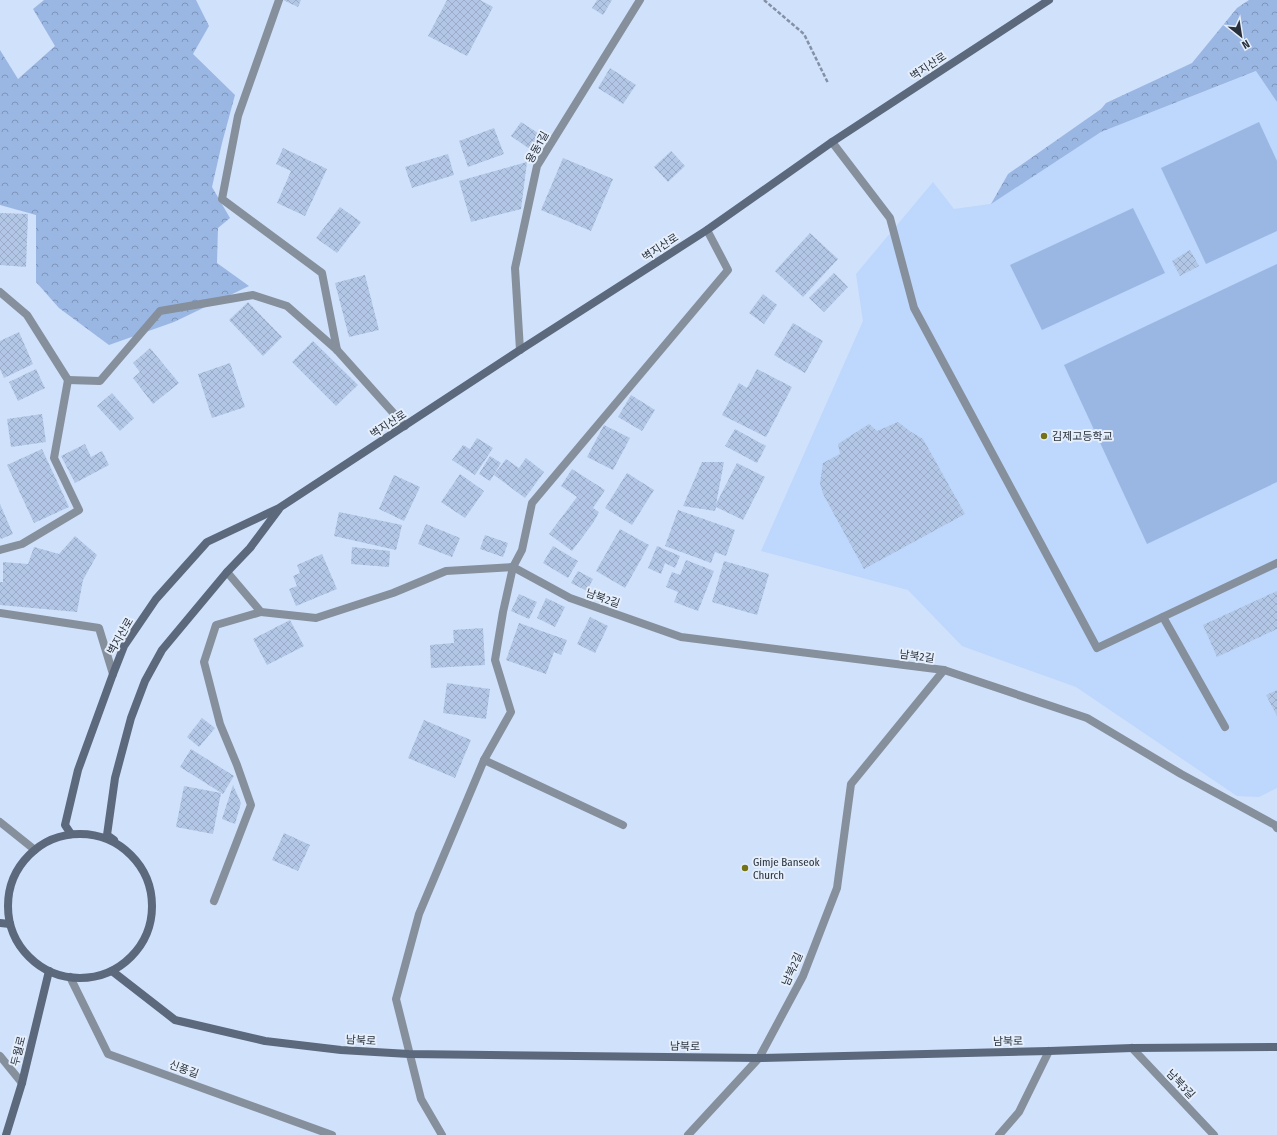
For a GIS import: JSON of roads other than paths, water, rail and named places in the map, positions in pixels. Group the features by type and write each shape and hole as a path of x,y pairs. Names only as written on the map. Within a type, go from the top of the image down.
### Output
{"main road":[{"name":"벽지산로","path":"71,834 65,825 78,770 124,646 156,599 207,542 279,508 520,350 707,230 832,142 1049,0"},
{"name":"벽지산로","path":"126,849 108,835 115,778 131,718 145,681 162,650 250,548 279,508"},
{"path":"71,834 90,834 109,839 126,849 142,867 151,889 152,913 146,936 132,956 112,970 92,977 70,977 49,971 32,959 18,943 10,924 8,903 12,883 21,865 35,850 52,839 71,834"},
{"path":"0,923 10,924"},
{"name":"남북로","path":"112,970 175,1020 265,1041 341,1050 409,1054 759,1058 1132,1048 1277,1047"},
{"name":"두월로","path":"6,1135 22,1083 49,971"}],"street":[{"path":"279,0 238,116 222,199 322,273 337,350"},
{"name":"용동1길","path":"520,350 514,268 537,166 640,0"},
{"path":"832,142 890,218 914,308 1097,648 1277,563"},
{"path":"442,1135 421,1099 396,999 419,914 484,760 511,712 495,660 502,612 513,567 522,550 532,503 728,270 707,230"},
{"path":"0,292 27,315 68,380 54,458 79,510 22,544 0,550"},
{"path":"68,380 100,381 160,311 253,295 287,306 337,350 405,426"},
{"path":"214,901 251,805 237,765 220,724 204,662 216,625 261,612 316,618 393,593 446,571 513,567"},
{"name":"남북2길","path":"513,567 570,598 681,637 944,670"},
{"path":"228,572 261,612"},
{"path":"0,613 99,628 113,674"},
{"path":"1163,617 1225,728"},
{"path":"944,670 1087,718 1181,774 1276,826"},
{"name":"남북2길","path":"688,1135 759,1058 803,976 837,888 851,784 944,670"},
{"path":"484,760 623,825"},
{"path":"0,822 35,850"},
{"name":"신풍길","path":"70,977 108,1054 332,1135"},
{"name":"남북3길","path":"1132,1048 1214,1135"},
{"path":"999,1135 1019,1112 1049,1051"},
{"path":"0,1056 22,1083"}],"place":[{"name":"김제고등학교","path":"1044,436"},
{"name":"Gimje Banseok Church","path":"745,868"}]}
